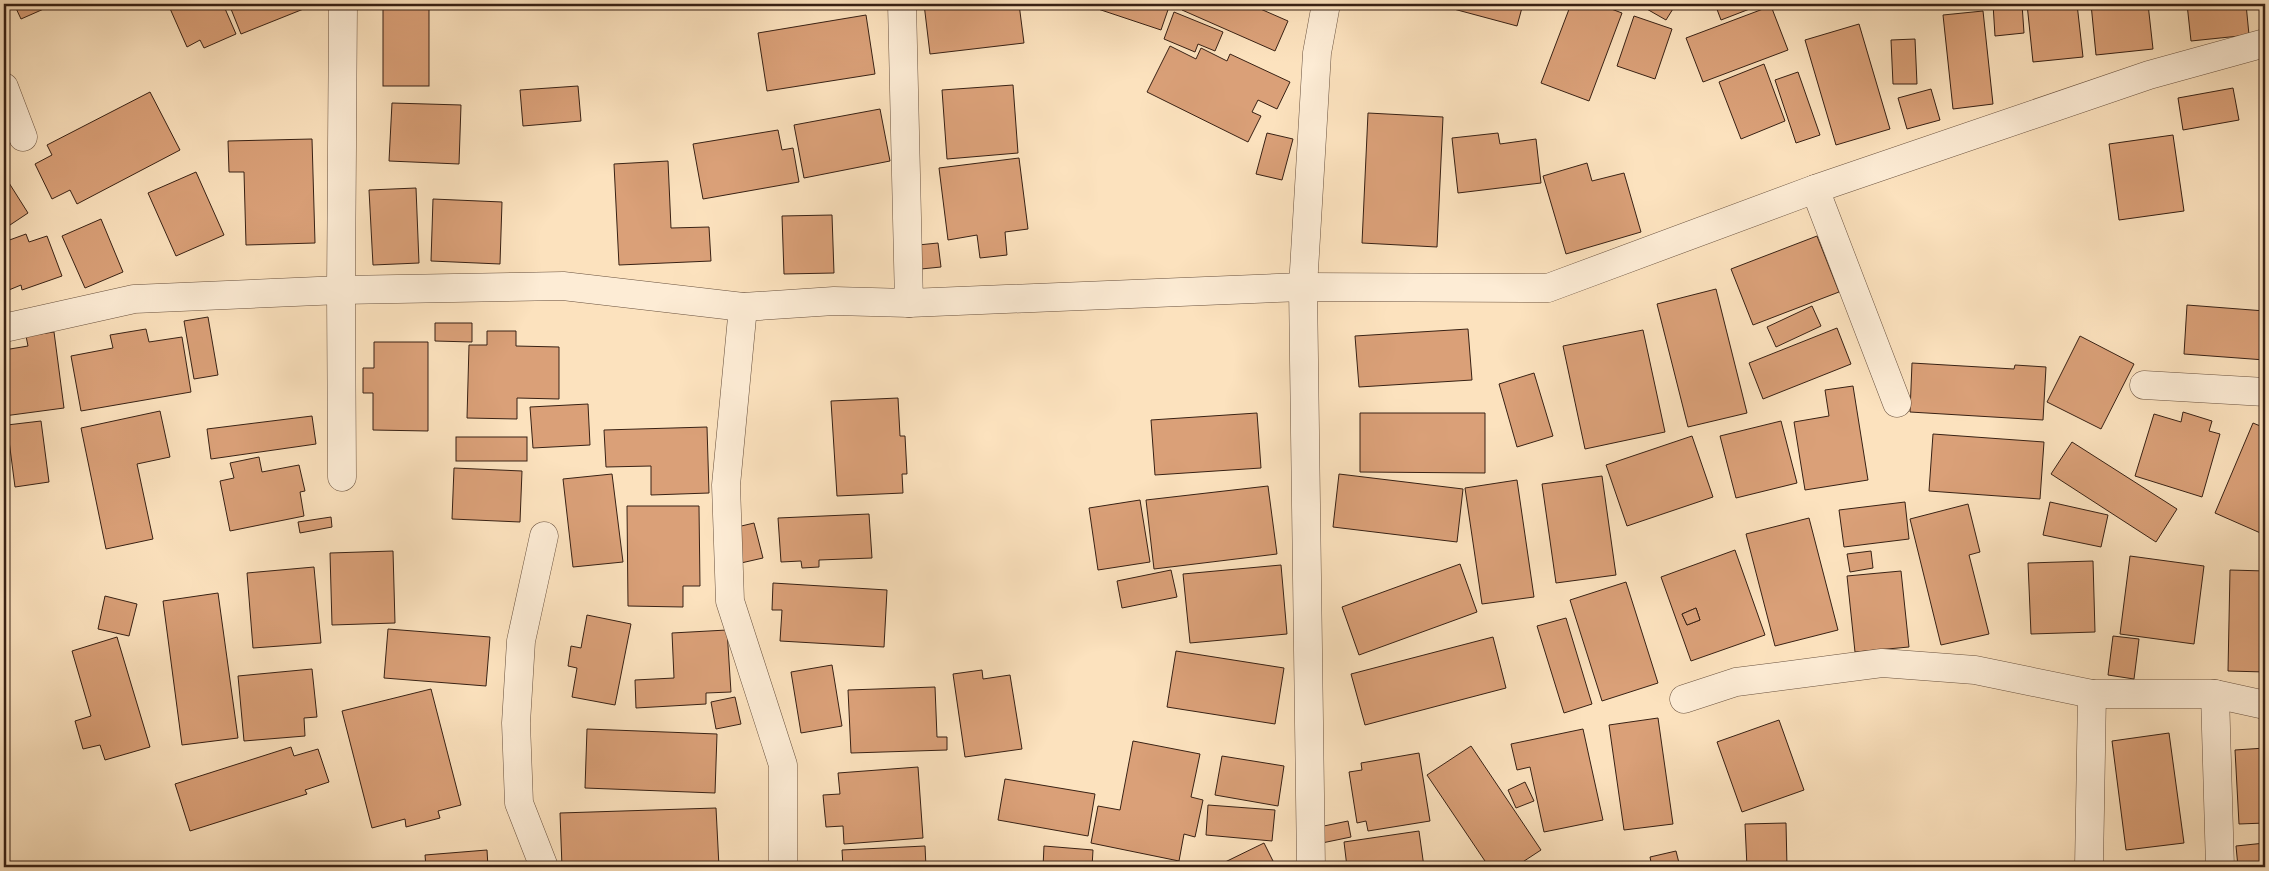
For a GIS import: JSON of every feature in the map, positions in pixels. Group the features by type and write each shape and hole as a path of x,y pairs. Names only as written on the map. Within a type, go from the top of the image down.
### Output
{"street":[{"path":"342,477 343,4"},
{"path":"902,4 909,304"},
{"path":"1312,867 1303,288 1317,53 1326,4"},
{"path":"4,328 134,299 341,290 563,286 743,307 834,301 909,304 1303,288 1548,288 1815,189 2149,75 2265,43"},
{"path":"4,87 23,136"},
{"path":"1815,189 1897,403"},
{"path":"743,307 726,484 730,602 784,765 783,867"},
{"path":"2144,385 2265,392"},
{"path":"544,536 522,641 516,723 519,803 544,867"},
{"path":"1684,699 1736,682 1882,663 1975,670 2092,694 2216,694 2265,705"},
{"path":"2089,867 2092,694"},
{"path":"2216,694 2220,867"}],"building":[{"path":"14,4 55,4 21,19"},
{"path":"168,4 223,4 236,34 204,48 200,40 187,47"},
{"path":"229,4 316,4 241,34"},
{"path":"383,4 429,4 429,86 383,86"},
{"path":"924,4 1019,4 1024,43 930,54"},
{"path":"1083,4 1170,4 1161,30"},
{"path":"1184,4 1249,4 1288,21 1275,51 1182,10"},
{"path":"1435,4 1523,4 1517,26"},
{"path":"1571,4 1598,4 1622,13 1589,101 1541,83"},
{"path":"1638,4 1676,4 1666,20"},
{"path":"1715,4 1760,4 1760,5 1721,20"},
{"path":"1993,4 2022,4 2024,33 1995,36"},
{"path":"2027,4 2077,4 2083,57 2033,62"},
{"path":"2091,4 2148,4 2153,49 2096,55"},
{"path":"2187,4 2246,4 2249,35 2191,41"},
{"path":"1771,6 1788,50 1703,82 1686,38"},
{"path":"1983,11 1993,104 1953,109 1943,15"},
{"path":"1174,12 1223,32 1215,51 1198,44 1195,52 1164,39"},
{"path":"866,15 875,74 767,91 758,33"},
{"path":"1634,16 1672,29 1655,79 1617,66"},
{"path":"1859,24 1890,129 1836,145 1805,40"},
{"path":"1915,39 1917,84 1893,84 1891,40"},
{"path":"1170,46 1196,59 1201,48 1227,61 1230,54 1290,82 1277,109 1258,100 1252,112 1261,116 1248,142 1147,92"},
{"path":"1764,64 1785,121 1741,139 1719,82"},
{"path":"1798,72 1820,135 1796,143 1775,80"},
{"path":"1013,85 1018,153 947,159 942,90"},
{"path":"578,86 581,121 523,126 520,90"},
{"path":"2233,88 2239,120 2183,130 2178,98"},
{"path":"1931,89 1940,120 1907,129 1898,98"},
{"path":"150,92 180,150 77,204 70,190 52,199 35,164 52,155 47,145"},
{"path":"392,103 461,105 459,164 389,161"},
{"path":"880,109 890,161 804,178 794,125"},
{"path":"1368,113 1443,117 1437,247 1362,243"},
{"path":"778,130 782,150 793,148 799,182 703,199 693,144"},
{"path":"1267,133 1293,139 1282,180 1256,174"},
{"path":"1498,133 1500,144 1536,139 1541,183 1458,193 1452,138"},
{"path":"2173,135 2184,211 2119,220 2109,144"},
{"path":"312,139 315,243 246,245 244,172 229,172 228,141"},
{"path":"1019,158 1028,229 1005,232 1007,255 980,258 977,235 948,240 939,168"},
{"path":"668,161 671,228 709,227 711,261 619,265 614,164"},
{"path":"1587,163 1592,181 1624,173 1641,232 1566,254 1543,176"},
{"path":"196,172 224,235 176,256 148,193"},
{"path":"4,175 28,213 4,229"},
{"path":"416,188 419,263 373,265 369,190"},
{"path":"433,199 502,202 500,264 431,261"},
{"path":"832,215 834,273 784,274 782,216"},
{"path":"101,219 123,272 85,288 62,236"},
{"path":"26,234 29,242 47,236 62,276 22,290 21,285 4,292 4,242"},
{"path":"1817,236 1839,292 1753,325 1731,269"},
{"path":"938,243 941,267 921,269 918,245"},
{"path":"1716,289 1747,413 1688,427 1657,304"},
{"path":"2187,305 2265,311 2265,360 2184,354"},
{"path":"1812,306 1821,326 1776,347 1767,327"},
{"path":"208,317 218,375 194,379 184,321"},
{"path":"435,323 472,323 472,342 435,341"},
{"path":"1837,328 1851,364 1763,399 1749,363"},
{"path":"146,329 149,342 182,337 191,392 81,411 71,356 113,348 110,335"},
{"path":"1468,329 1472,380 1359,387 1355,336"},
{"path":"1643,330 1665,432 1585,449 1563,346"},
{"path":"487,331 516,331 516,346 559,347 559,399 517,398 517,419 467,418 469,345 487,345"},
{"path":"54,332 64,408 4,416 4,350 28,346 26,336"},
{"path":"2080,336 2134,364 2101,429 2047,402"},
{"path":"374,342 428,342 428,431 373,430 373,393 363,393 363,368 374,368"},
{"path":"1912,363 2014,369 2015,365 2046,367 2043,420 1910,412"},
{"path":"1534,373 1553,436 1517,447 1499,384"},
{"path":"1853,386 1868,480 1805,490 1794,422 1829,416 1825,390"},
{"path":"898,398 900,436 905,436 907,474 902,474 903,493 837,496 831,401"},
{"path":"588,404 590,445 533,448 530,407"},
{"path":"160,411 170,457 137,464 153,539 106,549 81,428"},
{"path":"2183,412 2212,421 2209,431 2220,434 2202,497 2135,476 2154,414 2181,422"},
{"path":"1257,413 1261,468 1155,475 1151,420"},
{"path":"1360,413 1485,413 1485,473 1360,472"},
{"path":"312,416 316,444 211,459 207,429"},
{"path":"41,421 49,482 15,487 7,425"},
{"path":"1781,421 1797,483 1736,498 1720,436"},
{"path":"2253,423 2265,428 2265,535 2215,513"},
{"path":"707,427 709,493 651,495 651,466 606,467 604,430"},
{"path":"1933,434 2044,442 2040,499 1929,491"},
{"path":"1692,436 1713,497 1627,526 1606,465"},
{"path":"456,437 527,437 527,461 456,461"},
{"path":"2072,442 2177,509 2156,542 2051,474"},
{"path":"259,457 262,472 299,465 305,491 300,492 304,516 230,531 220,481 234,478 230,463"},
{"path":"454,468 522,471 520,522 452,519"},
{"path":"612,474 623,562 573,567 563,479"},
{"path":"1339,474 1463,489 1457,542 1333,527"},
{"path":"1602,476 1616,575 1556,583 1542,484"},
{"path":"1517,480 1534,597 1482,604 1465,488"},
{"path":"1268,486 1277,554 1154,569 1146,500"},
{"path":"1140,500 1150,562 1098,570 1089,508"},
{"path":"1905,502 1909,539 1844,547 1839,510"},
{"path":"2050,502 2108,515 2101,547 2043,535"},
{"path":"1968,504 1980,552 1969,555 1989,634 1941,645 1910,519"},
{"path":"627,506 699,506 700,586 683,586 683,607 628,606"},
{"path":"869,514 872,558 819,560 819,567 802,568 801,561 781,562 778,518"},
{"path":"331,517 332,527 300,533 298,522"},
{"path":"1809,518 1838,630 1775,646 1746,534"},
{"path":"754,523 763,558 741,563 733,528"},
{"path":"1735,550 1765,635 1691,661 1661,577","holes":["1696,608 1700,620 1687,625 1682,614"]},
{"path":"393,551 395,623 332,625 330,553"},
{"path":"1871,551 1873,568 1850,572 1847,554"},
{"path":"2130,556 2204,566 2194,644 2120,634"},
{"path":"2093,561 2095,632 2031,634 2028,563"},
{"path":"1460,564 1477,612 1359,655 1342,607"},
{"path":"1281,565 1287,634 1190,643 1183,574"},
{"path":"314,567 321,643 253,648 247,573"},
{"path":"1171,570 1177,597 1122,608 1117,581"},
{"path":"2230,570 2265,571 2265,672 2228,671"},
{"path":"1901,571 1909,647 1855,652 1847,576"},
{"path":"1626,582 1658,683 1602,701 1570,600"},
{"path":"773,583 887,590 884,647 780,641 782,610 772,610"},
{"path":"218,593 238,738 182,745 163,601"},
{"path":"105,596 137,604 129,636 98,629"},
{"path":"1696,608 1700,620 1687,625 1682,614"},
{"path":"587,615 631,624 615,705 572,697 577,668 568,666 571,646 581,648"},
{"path":"1566,618 1592,704 1564,713 1537,626"},
{"path":"388,629 490,637 486,686 384,678"},
{"path":"727,630 731,692 706,693 706,704 636,708 635,680 674,678 672,633"},
{"path":"2113,636 2139,639 2134,679 2108,675"},
{"path":"117,637 150,747 105,760 100,745 83,749 75,721 91,716 72,651"},
{"path":"1493,637 1506,688 1365,725 1351,674"},
{"path":"1176,651 1284,668 1275,724 1167,707"},
{"path":"832,665 842,726 801,733 791,672"},
{"path":"312,669 317,717 304,718 305,736 244,741 238,676"},
{"path":"982,670 983,679 1010,675 1022,749 965,757 953,674"},
{"path":"935,687 937,737 947,737 947,750 851,753 848,690"},
{"path":"431,689 461,805 438,811 440,818 406,827 405,819 372,828 342,711"},
{"path":"735,697 741,724 716,729 711,702"},
{"path":"1658,718 1673,824 1624,830 1609,725"},
{"path":"1779,720 1804,790 1742,812 1717,742"},
{"path":"587,729 717,734 715,793 585,788"},
{"path":"1583,729 1603,820 1544,832 1530,767 1517,770 1511,744"},
{"path":"2169,733 2184,843 2126,850 2112,741"},
{"path":"1133,741 1200,754 1191,797 1203,800 1195,837 1184,834 1179,861 1091,843 1098,806 1120,810"},
{"path":"1471,746 1541,850 1515,867 1489,867 1427,775"},
{"path":"291,747 294,756 318,749 329,782 305,790 307,794 190,831 175,784"},
{"path":"2265,748 2265,823 2239,824 2235,750"},
{"path":"1419,753 1430,821 1368,831 1366,821 1357,823 1349,772 1362,770 1361,763"},
{"path":"1222,756 1284,766 1278,806 1215,795"},
{"path":"918,767 923,838 844,844 843,826 826,827 823,795 840,794 838,773"},
{"path":"1005,779 1095,794 1088,836 998,820"},
{"path":"1525,782 1534,801 1516,808 1508,790"},
{"path":"1208,805 1275,810 1272,841 1206,835"},
{"path":"716,808 719,867 562,867 560,813"},
{"path":"1348,821 1351,837 1322,843 1319,827"},
{"path":"1786,823 1787,867 1747,867 1745,824"},
{"path":"1419,831 1424,867 1347,867 1344,842"},
{"path":"1264,843 1275,865 1271,867 1222,867 1221,864"},
{"path":"2265,843 2265,867 2238,867 2236,846"},
{"path":"925,846 926,867 843,867 842,850"},
{"path":"1044,846 1093,850 1092,867 1043,867"},
{"path":"487,850 488,867 426,867 425,855"},
{"path":"1676,851 1680,867 1652,867 1650,857"},
{"path":"1097,865 1170,866 1170,867 1097,867"}]}
